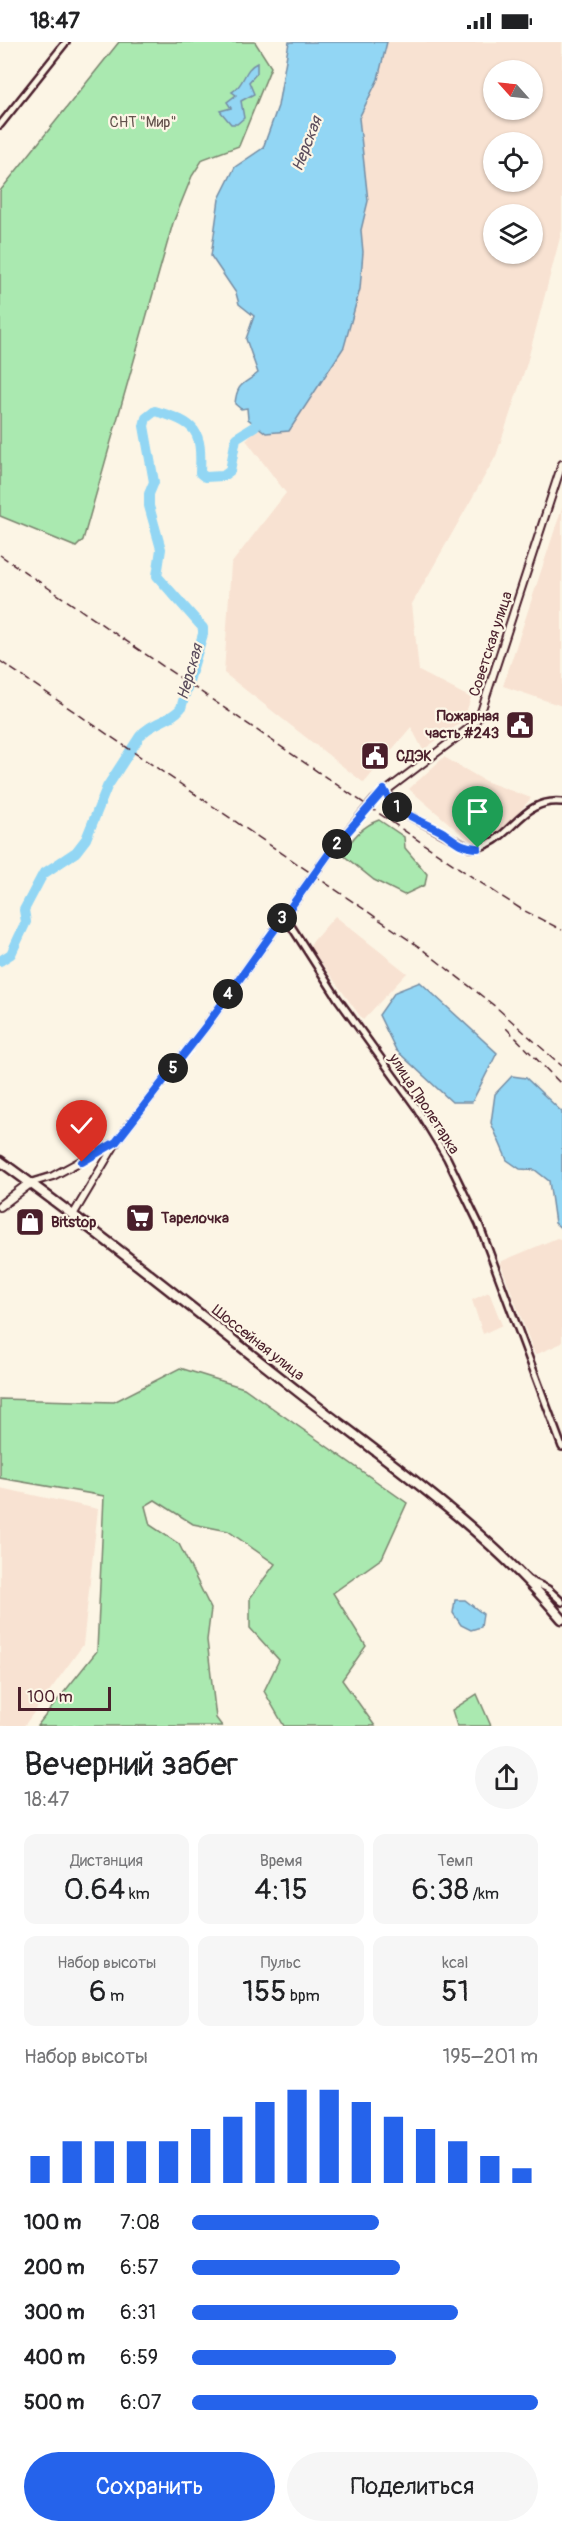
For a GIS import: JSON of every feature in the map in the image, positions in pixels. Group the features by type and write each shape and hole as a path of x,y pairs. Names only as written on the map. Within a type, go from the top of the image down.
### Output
{"highway":[{"name":"Шоссейная улица","path":"0,1161 73,1215 449,1509 526,1579 562,1619"}],"main road":[{"path":"0,1206 30,1183"}],"street":[{"path":"0,125 66,42"},
{"name":"Советская улица","path":"30,1183 53,1176 116,1142 206,1026 330,852 384,790 458,739 480,715 560,476 562,464"},
{"path":"384,790 406,814 470,848 491,843 530,808 541,802 562,802"},
{"name":"улица Пролетарка","path":"284,915 338,999 416,1107 447,1158 478,1224 562,1447"},
{"path":"73,1215 116,1142"},
{"path":"526,1579 548,1589 562,1602"}],"shaded area":[{"path":"387,42 562,42 562,230 527,363 496,456 412,604 419,671 471,698 463,721 423,750 411,727 364,783 224,673 231,564 286,493 246,440 258,427 289,431 315,391 363,252 361,230 368,201 359,118 378,79"},
{"path":"562,508 562,706 503,686"},
{"path":"444,757 485,781 531,798 502,832 473,844 409,789"},
{"path":"335,916 407,973 363,1020 309,946"},
{"path":"557,1238 562,1240 562,1343 535,1355 500,1262"},
{"path":"489,1292 502,1325 483,1334 472,1300"},
{"path":"0,1488 98,1509 83,1645 24,1726 0,1726"}],"green space":[{"name":"СНТ \"Мир\"","path":"119,42 255,42 271,67 239,146 203,159 192,176 173,223 83,540 76,547 0,516 0,191"},
{"path":"379,820 404,837 405,848 427,874 425,885 404,895 374,880 343,855 358,834"},
{"path":"180,1368 244,1388 407,1503 382,1558 333,1593 366,1646 342,1680 375,1726 284,1726 264,1691 279,1660 250,1628 250,1598 275,1564 228,1531 193,1524 155,1500 145,1506 150,1525 179,1544 211,1609 207,1640 216,1718 222,1726 37,1726 97,1651 104,1496 0,1478 0,1399 114,1402"},
{"path":"477,1694 491,1726 457,1726 452,1710"}],"water":[{"path":"289,42 387,42 378,79 359,118 368,201 361,230 363,252 360,289 344,347 289,431 266,433 248,419 247,408 241,409 235,404 239,388 258,373 246,339 254,316 239,304 236,293 211,256 219,199 235,167 263,148 278,106"},
{"path":"257,63 257,73 249,82 254,94 241,101 244,118 237,124 231,124 220,111 231,108 227,102 236,95 232,92 249,69"},
{"path":"420,982 497,1053 472,1102 452,1102 396,1050 379,1015 395,992"},
{"path":"512,1076 526,1078 562,1112 562,1229 555,1223 549,1181 535,1170 520,1169 507,1160 491,1123 495,1094"},
{"path":"455,1600 465,1600 483,1614 481,1627 471,1630 461,1625 453,1613"}],"waterway":[{"name":"Нерская","path":"0,961 11,954 26,922 24,910 43,874 76,852 86,839 107,787 140,736 181,708 203,634 203,628 157,576 161,549 149,506 149,494 154,482 144,426 146,418 155,411 180,420 194,430 200,447 200,473 205,477 223,476 230,471 236,438 255,426 260,414"}],"railway":[{"path":"0,555 478,881 521,909 562,930"},
{"path":"0,661 418,946 496,1007 562,1066"},
{"path":"506,1028 562,1085"}],"place":[{"name":"Пожарная часть #243","path":"520,725"},
{"name":"СДЭК","path":"375,756"},
{"name":"Тарелочка","path":"140,1218"},
{"name":"Bitstop","path":"30,1222"}],"route":[{"path":"82,1162 116,1142 206,1026 330,852 384,790 395,805 422,824 445,834 462,845 478,848"}]}
